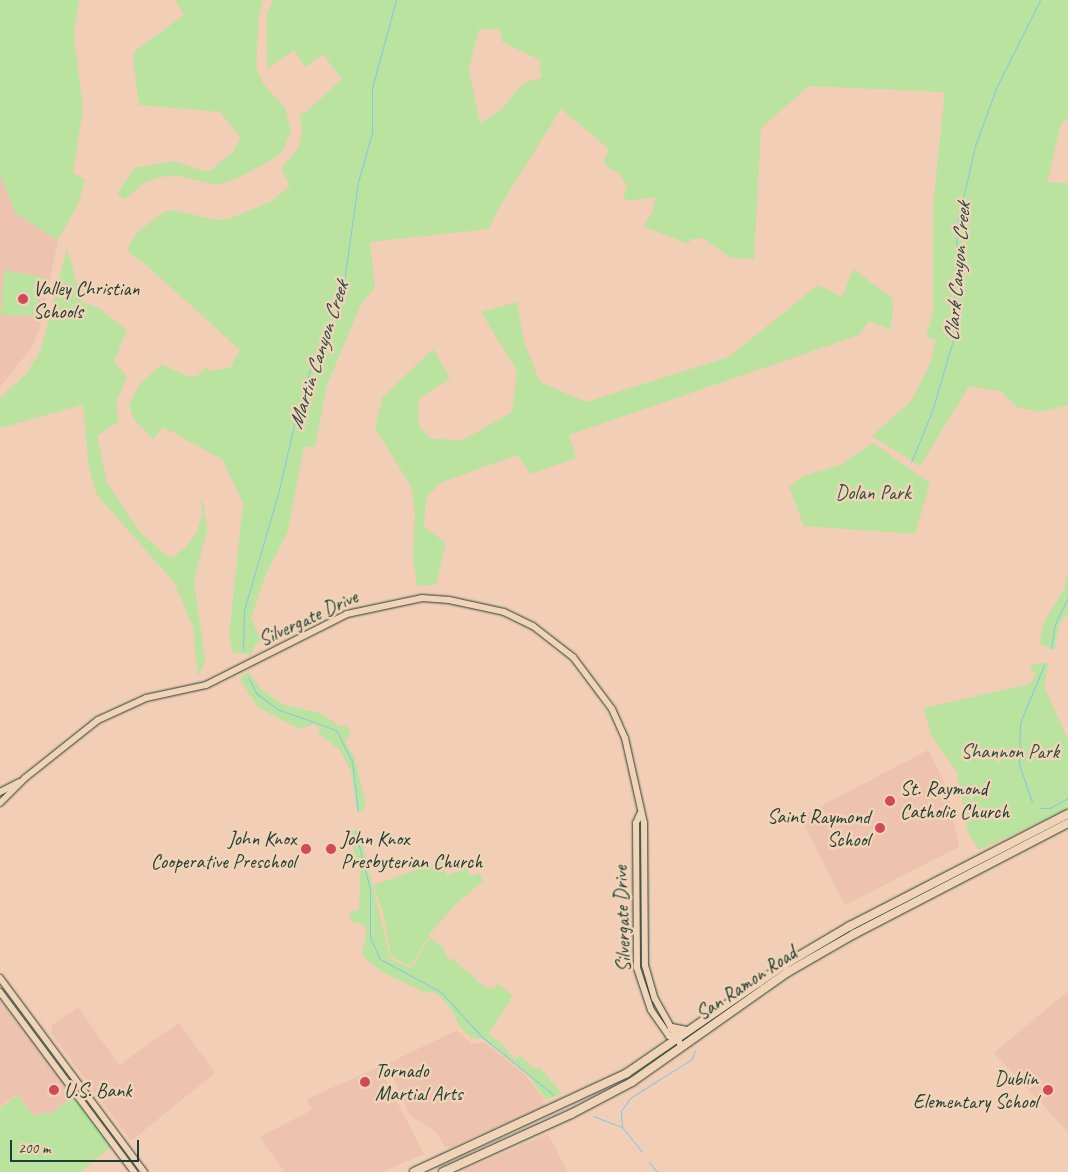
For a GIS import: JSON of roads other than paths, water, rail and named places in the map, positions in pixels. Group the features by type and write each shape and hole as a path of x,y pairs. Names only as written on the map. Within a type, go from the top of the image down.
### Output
{"main road":[{"name":"San Ramon Road","path":"414,1172 618,1078 784,965 850,926 1068,814"},
{"name":"San Ramon Road","path":"446,1171 612,1093 682,1047 788,972 854,934 1068,822"},
{"name":"San Ramon Road","path":"672,1028 687,1031"}],"street":[{"name":"Silvergate Drive","path":"0,803 20,782 76,735 121,707 206,685 347,614 422,598 449,600 504,612 533,626 573,657 612,709 625,738 637,779 640,814 644,822 644,965 655,999 682,1047"},
{"name":"Silvergate Drive","path":"0,792 20,782"},
{"name":"Silvergate Drive","path":"640,814 636,822 637,968 651,1010 669,1036 677,1039"},
{"path":"0,978 80,1082 144,1172"},
{"path":"0,992 63,1073 134,1172"},
{"path":"63,1073 67,1072 75,1082 80,1082"},
{"path":"441,1160 446,1171"},
{"path":"458,1172 464,1163"}],"waterway":[{"name":"Martin Canyon Creek","path":"243,650 244,610 278,494 294,425 309,372 342,296 358,182 372,133 372,88 396,0"},
{"name":"Clark Canyon Creek","path":"911,462 932,411 953,340 957,224 975,146 997,86 1040,0"},
{"path":"1051,648 1055,624 1068,597"},
{"path":"1032,802 1019,764 1020,723 1044,665"},
{"name":"Martin Canyon Creek","path":"248,677 256,693 277,709 336,730 352,761 358,811"},
{"path":"1039,808 1050,808 1068,798"},
{"name":"Martin Canyon Creek","path":"355,831 370,889 370,937 380,959 441,992 482,1037 554,1095"},
{"name":"Clark Canyon Creek","path":"622,1127 621,1111 630,1098 692,1059 695,1050"},
{"name":"Martin Canyon Creek","path":"593,1116 622,1127 642,1152"},
{"path":"649,1162 657,1172"}],"place":[{"name":"Valley Christian Schools","path":"23,299"},
{"name":"St. Raymond Catholic Church","path":"890,801"},
{"name":"Saint Raymond School","path":"880,828"},
{"name":"John Knox Cooperative Preschool","path":"306,849"},
{"name":"John Knox Presbyterian Church","path":"331,849"},
{"name":"Tornado Martial Arts","path":"365,1082"},
{"name":"U.S. Bank","path":"54,1090"},
{"name":"Dublin Elementary School","path":"1048,1090"}],"park label":[{"name":"Dolan Park","path":"873,492"},
{"name":"Shannon Park","path":"1010,751"}]}
